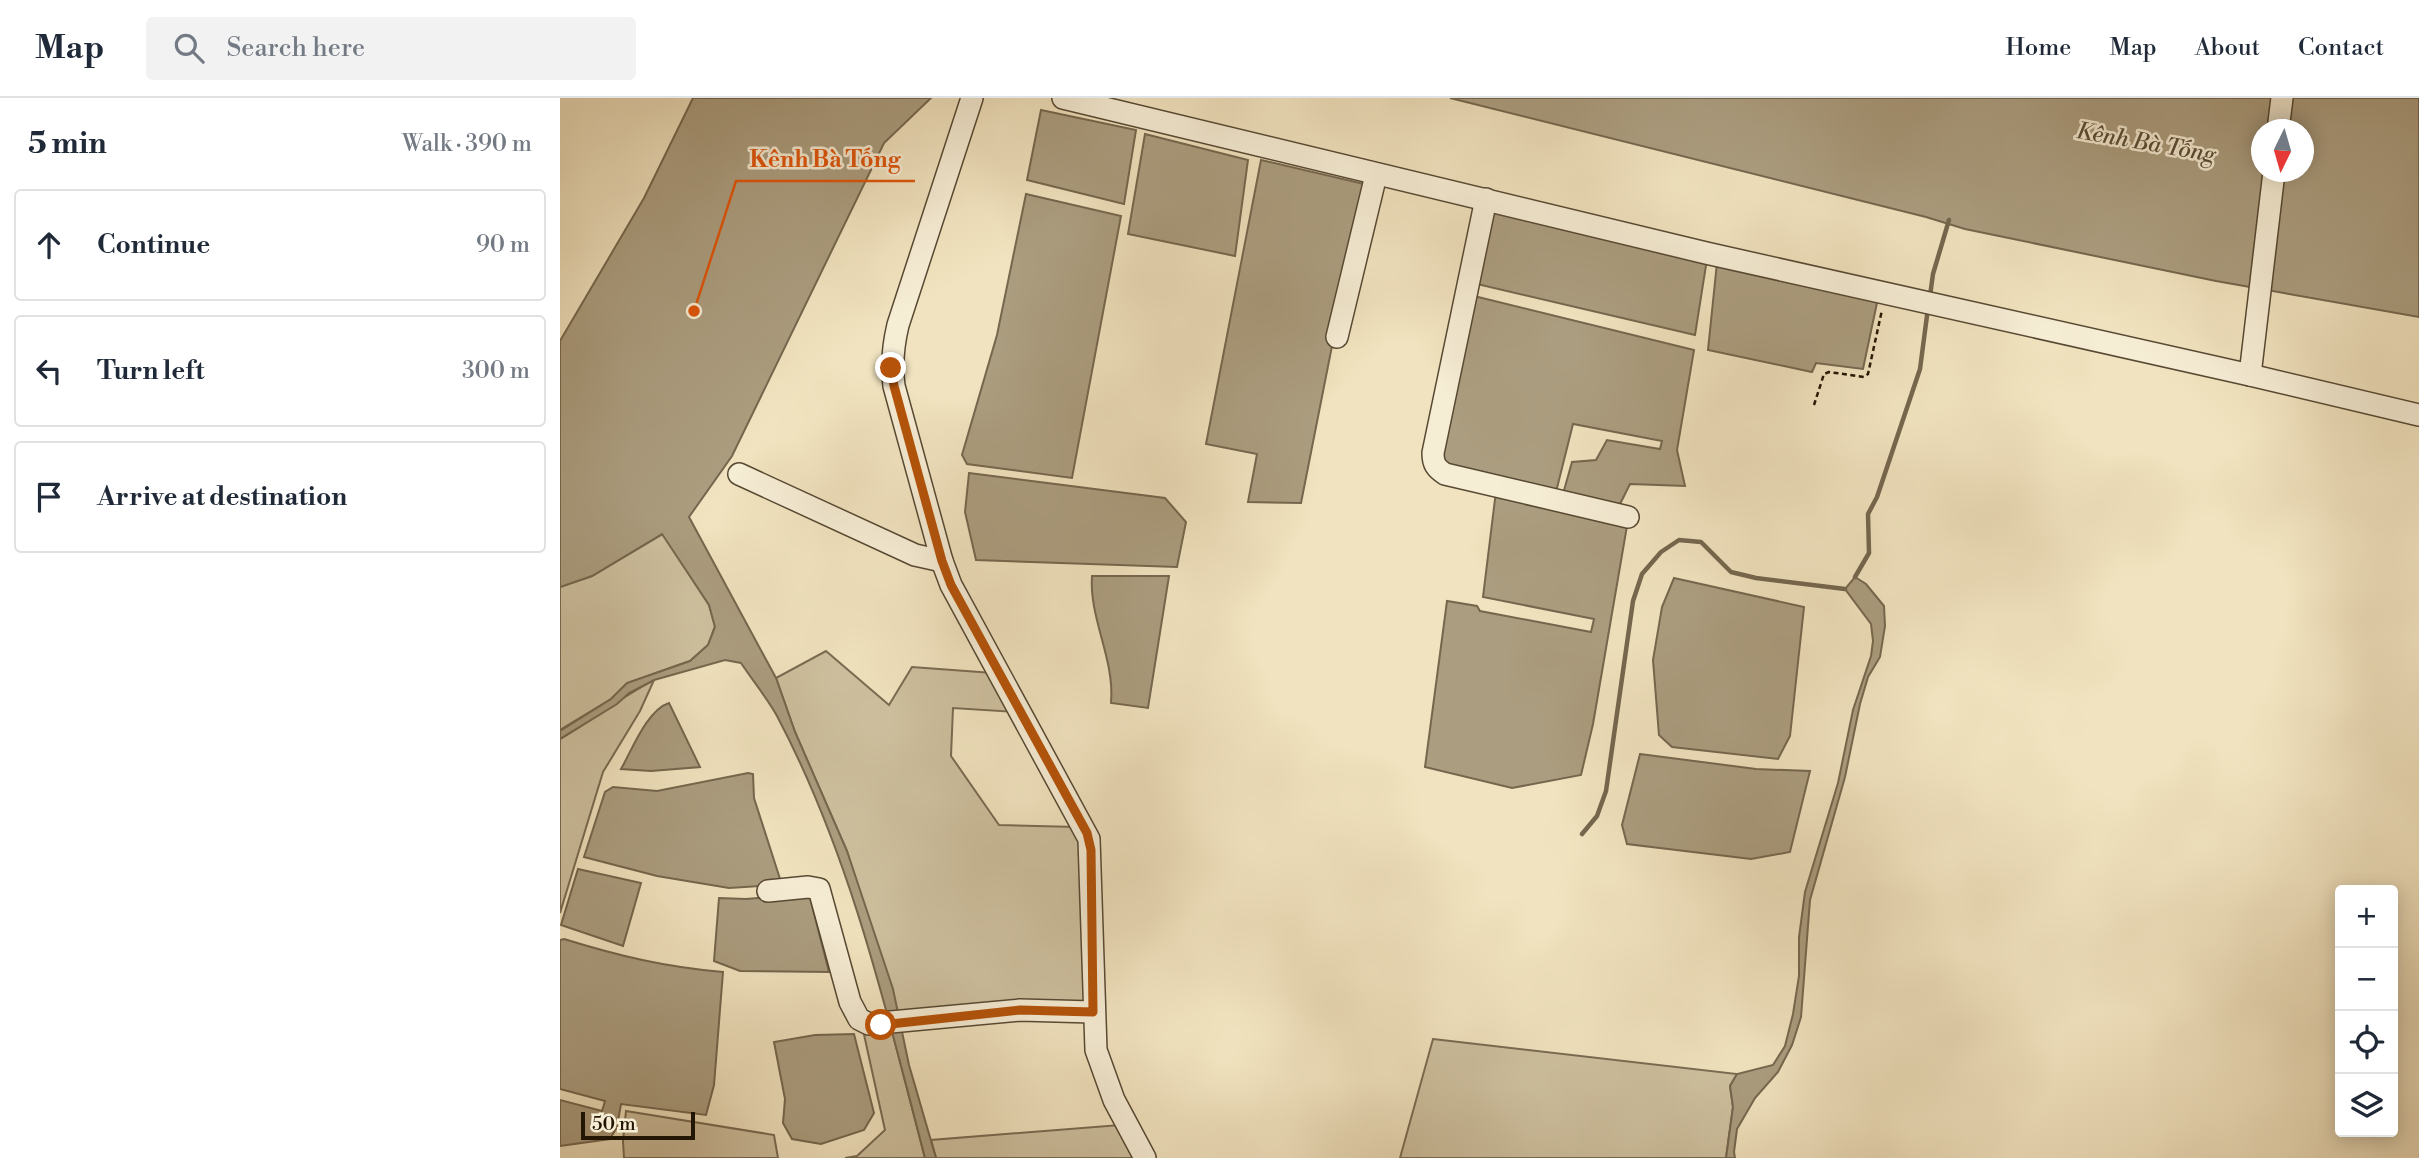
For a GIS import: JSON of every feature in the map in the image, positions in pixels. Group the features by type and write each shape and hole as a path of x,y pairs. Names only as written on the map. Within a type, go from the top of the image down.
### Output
{"street":[{"path":"972,98 898,325 891,368 942,561 951,585 1087,833 1091,850 1096,1050 1104,1077 1145,1158"},
{"path":"1063,98 1719,256 2419,415"},
{"path":"2279,119 2282,98"},
{"path":"1337,337 1376,175"},
{"path":"2249,375 2272,182"},
{"path":"1486,200 1433,462 1437,469 1445,474 1628,517"},
{"path":"739,474 915,555 942,561"},
{"path":"768,891 819,888 850,1002 859,1019 869,1024 881,1025 1020,1010 1093,1012"}],"path":[{"path":"1814,405 1824,374 1829,372 1864,377 1868,374 1895,295"}],"shaded area":[{"path":"663,534 709,605 715,626 708,645 690,661 627,683 611,699 560,730 560,587 592,576"},
{"path":"826,651 889,705 912,667 993,673 1015,712 953,708 951,756 999,825 1077,827 1082,840 1088,1007 899,1017 847,851 795,732 776,678"},
{"path":"654,680 640,711 603,772 560,913 560,739"},
{"path":"863,1030 892,1031 925,1158 845,1158 857,1156 885,1130"},
{"path":"1433,1039 1737,1074 1730,1086 1733,1107 1726,1158 1400,1158"},
{"path":"626,1111 774,1135 778,1158 624,1158"},
{"path":"1120,1125 1138,1158 936,1158 931,1140"}],"water":[{"path":"693,98 931,98 884,143 732,456 689,517 776,678 795,732 847,851 893,989 909,1065 936,1158 925,1158 864,932 825,822 803,768 777,716 741,663 725,660 654,680 629,693 617,704 560,739 560,731 611,699 627,683 690,661 708,645 715,627 709,605 662,534 592,576 560,587 560,341 644,198"},
{"path":"1450,98 2419,98 2419,317 2216,281 1965,229"},
{"path":"1041,110 1136,130 1124,204 1027,180"},
{"path":"1145,134 1248,160 1235,256 1128,234"},
{"path":"1261,160 1364,184 1301,503 1248,502 1257,454 1206,444"},
{"path":"1026,194 1121,216 1072,478 967,464 962,455 997,335"},
{"path":"1493,207 1707,259 1695,335 1477,284"},
{"path":"1717,263 1878,298 1863,369 1816,363 1812,372 1708,350"},
{"path":"1474,296 1694,350 1677,450 1685,486 1630,484 1619,506 1563,494 1572,462 1596,460 1607,440 1660,449 1662,441 1573,424 1556,492 1444,465 1438,453"},
{"path":"969,473 1165,498 1186,522 1177,567 976,560 965,512"},
{"path":"1496,491 1627,526 1593,724 1581,775 1512,788 1425,767 1447,601 1477,606 1480,611 1591,632 1594,619 1483,597"},
{"path":"1092,576 1169,576 1148,708 1111,703 1109,671 1094,608"},
{"path":"1855,577 1866,584 1884,606 1885,626 1880,657 1868,677 1860,704 1845,777 1810,900 1801,1017 1792,1045 1778,1072 1755,1098 1737,1129 1735,1158 1726,1158 1733,1107 1730,1086 1737,1074 1773,1065 1785,1046 1793,1014 1799,976 1799,937 1805,892 1838,783 1853,710 1871,656 1871,624 1845,589"},
{"path":"1674,578 1804,607 1790,736 1778,759 1672,747 1659,735 1653,660 1662,607"},
{"path":"669,703 700,767 651,771 621,769 647,722 661,707"},
{"path":"1640,754 1756,769 1810,771 1790,852 1751,859 1627,844 1622,825"},
{"path":"753,774 754,798 781,882 775,885 729,888 657,876 584,857 605,792 613,787 657,791"},
{"path":"578,869 641,883 623,946 561,925"},
{"path":"809,894 829,972 740,971 714,961 719,898 746,899"},
{"path":"560,940 642,960 723,972 714,1085 706,1115 621,1104 617,1127 610,1139 560,1146 560,1100 602,1111 605,1101 560,1089"},
{"path":"854,1034 874,1113 864,1130 821,1144 792,1139 783,1123 785,1099 774,1042 815,1035"}],"waterway":[{"path":"1930,296 1933,274 1949,220"},
{"path":"1855,577 1869,553 1868,514 1877,497 1920,369 1928,308"},
{"path":"1582,834 1597,816 1606,791 1633,601 1642,574 1661,552 1679,540 1701,542 1731,572 1756,578 1845,589"}],"place":[{"name":"Kênh Bà Tống","path":"694,311"}],"route":[{"path":"881,1025 1020,1010 1093,1012 1089,839 951,585 942,561 891,368"}]}
